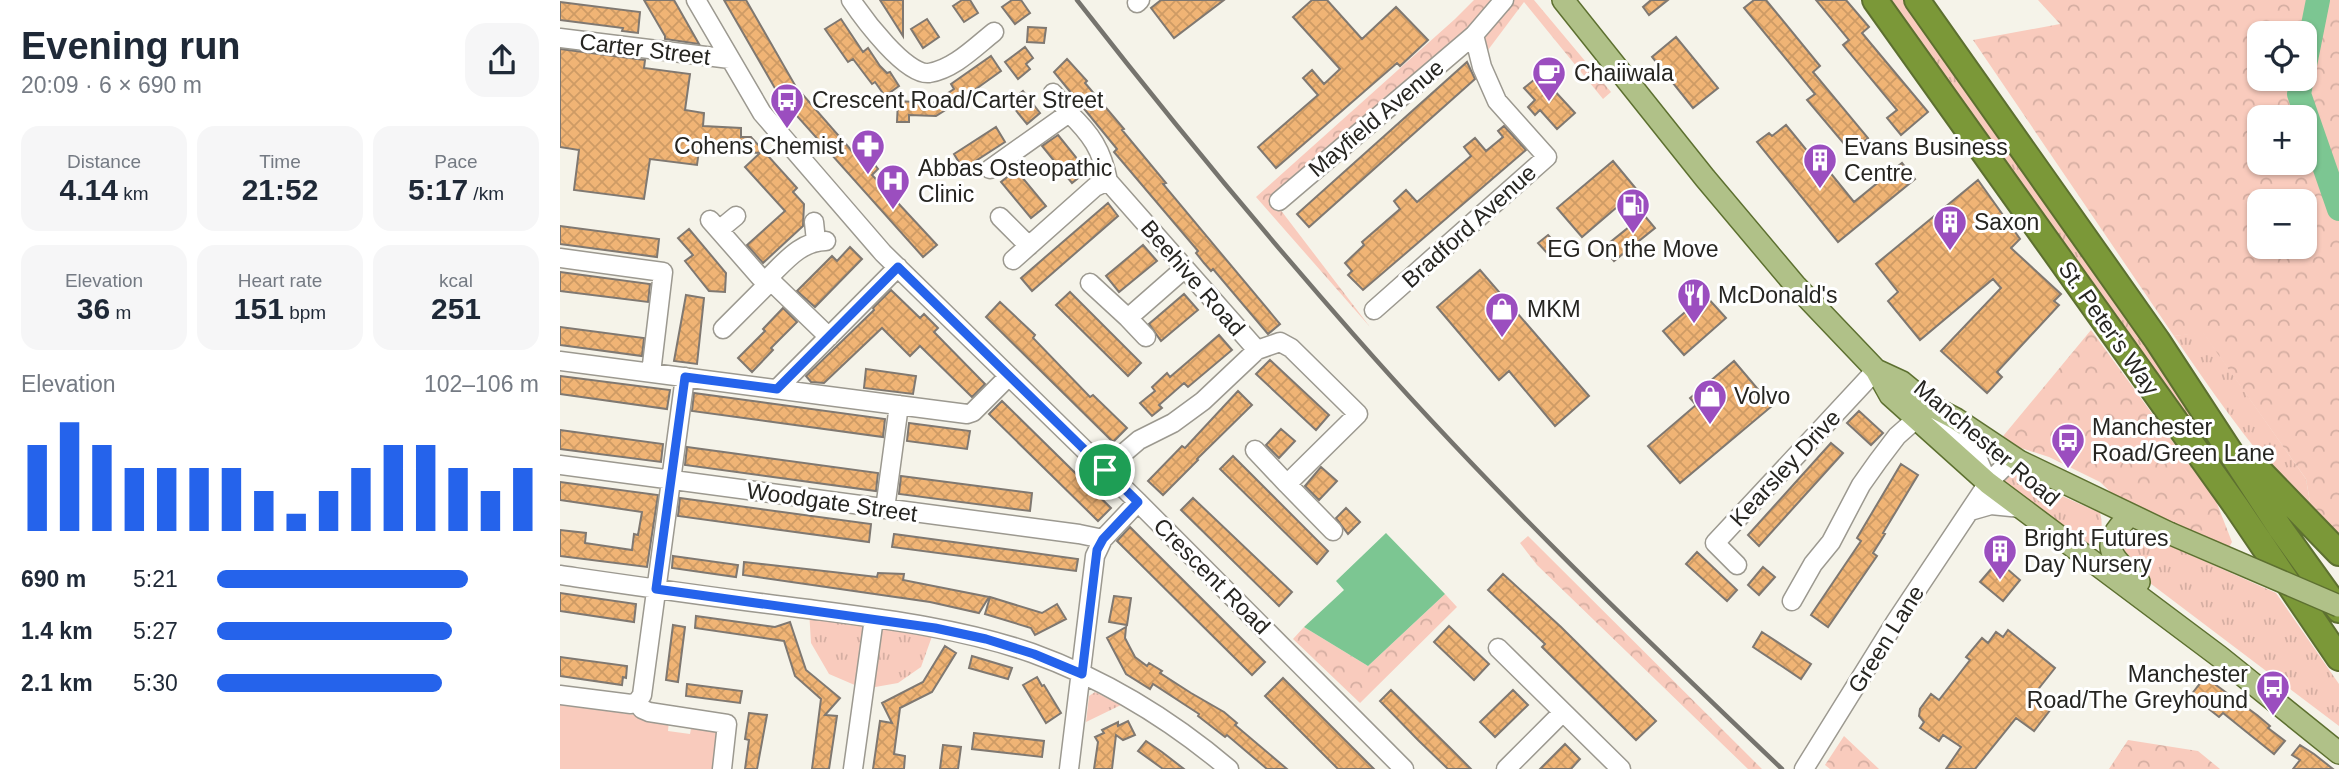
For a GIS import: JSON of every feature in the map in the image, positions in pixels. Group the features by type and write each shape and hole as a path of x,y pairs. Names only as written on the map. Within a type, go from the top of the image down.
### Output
{"highway":[{"name":"St. Peter's Way","path":"1875,0 2236,506 2339,658"},
{"name":"St. Peter's Way","path":"1916,0 2157,340 2280,528 2339,608"},
{"path":"2157,340 2264,478 2339,553"}],"main road":[{"name":"Manchester Road","path":"1563,0 1705,178 1795,285 1876,370 1902,382 1924,413 1988,482 2220,657 2339,753"},
{"name":"Manchester Road","path":"1924,413 1956,419 2020,461 2169,533 2339,608"},
{"path":"2130,515 2112,536 2114,557 2220,657"}],"street":[{"name":"Crescent Road","path":"696,0 762,113 898,267 1138,502 1404,769"},
{"path":"851,0 876,36 917,72 920,81 928,73 954,64 995,31"},
{"path":"1474,35 1504,0"},
{"name":"Mayfield Avenue","path":"1279,201 1474,35"},
{"name":"Bradford Avenue","path":"1374,310 1546,157 1497,101 1482,67 1474,35"},
{"name":"Carter Street","path":"560,38 730,60"},
{"name":"Beehive Road","path":"1052,93 1084,127 1103,157 1108,181 1257,350"},
{"path":"990,169 1069,113"},
{"path":"1013,260 1095,187 1108,181"},
{"path":"736,216 715,225 760,277 769,280 829,337"},
{"path":"1000,217 1029,246"},
{"path":"723,329 739,303 769,280 793,253 821,241 814,222"},
{"path":"560,258 663,272 651,373"},
{"path":"777,389 898,267"},
{"path":"1128,318 1185,268"},
{"path":"1090,283 1146,337"},
{"path":"1105,470 1139,440 1173,423 1203,401 1257,350 1280,342 1291,348 1358,414 1287,484"},
{"path":"560,361 960,413 973,412 1009,376"},
{"name":"Kearsley Drive","path":"1737,565 1715,543 1876,370"},
{"path":"685,377 640,699 642,709 649,712 727,724 722,769"},
{"path":"885,509 898,405"},
{"path":"1792,601 1809,585 1813,564 1831,542 1861,485 1897,436 1924,413"},
{"path":"1255,450 1333,531"},
{"name":"Green Lane","path":"1804,769 1896,621 1988,482 2005,466 2020,461"},
{"name":"Woodgate Street","path":"560,465 1103,539"},
{"path":"1069,769 1095,556 1103,539 1138,502"},
{"path":"1970,511 1991,505 2021,508"},
{"path":"560,575 874,618 986,639 1034,654 1082,674 1156,714 1228,769"},
{"path":"853,769 874,618"},
{"path":"1508,650 1563,712 1621,769"},
{"path":"560,695 631,704 640,699"},
{"path":"1506,769 1563,712"}],"green space":[{"path":"1474,0 1497,0 1471,30 1273,200 1370,327 1256,197"},
{"path":"1512,0 1534,0 1611,92 1603,99 1524,2 1485,54 1480,36"},
{"path":"1888,0 1908,0 2198,420 2199,429 2187,424"},
{"path":"2038,0 2339,0 2339,540 2312,514 2306,479 2203,333 2174,336 1973,40 2060,24"},
{"path":"2091,330 2216,501 2232,542 2227,551 2120,501 2100,482 2049,457 1999,441"},
{"path":"2203,332 2306,479 2312,514 2239,428 2174,336"},
{"path":"2011,473 2100,513 2102,524 2096,543 2088,551 2004,486 2002,475"},
{"path":"2133,533 2141,533 2276,593 2339,684 2339,726 2134,571 2125,556 2124,546"},
{"path":"1528,536 1762,769 1748,769 1537,565 1520,543"},
{"path":"1445,594 1457,607 1360,703 1293,639 1304,627 1368,666"},
{"path":"809,610 935,628 921,667 898,683 864,689 829,674 811,643"},
{"path":"1095,692 1121,705 1086,722 1089,696"},
{"path":"560,704 669,720 668,731 690,734 692,723 719,731 718,769 560,769"},
{"path":"1844,736 1879,769 1830,769 1825,765"},
{"path":"2128,740 2198,751 2220,769 2109,769"}],"shaded area":[{"path":"1386,533 1445,594 1368,666 1304,627 1344,590 1336,581"}],"building":[{"path":"644,0 674,0 699,44 665,39"},
{"path":"724,0 746,0 796,87 865,166 871,160 878,169 872,175 937,245 923,257 780,97"},
{"path":"880,0 903,0 903,36 889,14"},
{"path":"962,0 970,0 978,13 964,22 953,6"},
{"path":"1012,0 1021,0 1030,13 1015,24 1002,7"},
{"path":"1161,0 1224,0 1174,38 1151,8"},
{"path":"1312,0 1327,0 1362,39 1396,7 1428,40 1400,66 1397,63 1276,168 1258,147 1318,95 1303,78 1312,70 1324,84 1340,69 1293,17"},
{"path":"1651,0 1668,0 1649,15 1643,7"},
{"path":"1754,0 1766,0 1820,66 1813,72 1868,138 1851,152 1807,100 1815,94 1744,8"},
{"path":"1816,0 1846,0 1869,27 1862,33 1928,112 1901,135 1887,118 1897,110 1843,45 1849,40"},
{"path":"560,2 640,12 638,33 622,31 623,28 560,20"},
{"path":"841,19 863,52 868,48 899,86 885,96 853,59 848,62 825,29"},
{"path":"927,19 939,37 923,48 911,29"},
{"path":"1028,27 1046,28 1044,43 1027,42"},
{"path":"1676,37 1718,88 1693,108 1652,57"},
{"path":"1025,47 1033,58 1026,64 1030,69 1018,79 1005,62"},
{"path":"560,49 645,60 644,68 690,74 685,110 704,113 703,126 741,128 741,137 751,137 797,188 793,192 804,204 803,226 763,263 747,245 785,211 745,167 760,153 699,150 697,165 650,159 644,199 574,190 579,150 560,147"},
{"path":"991,56 1001,71 955,104 936,116 909,115 909,122 897,122 898,101 933,103 954,89 951,84"},
{"path":"1067,59 1166,183 1163,184 1280,324 1268,334 1213,269 1211,271 1204,263 1196,253 1198,251 1114,152 1117,149 1054,72"},
{"path":"1467,62 1475,79 1309,227 1297,214"},
{"name":"Chaiiwala","path":"1540,75 1575,113 1557,129 1540,110 1535,115 1528,107 1535,100 1524,88"},
{"path":"1023,91 1040,113 1027,124 1009,102"},
{"name":"Evans Business Centre","path":"1786,125 1817,163 1820,160 1854,202 1902,163 1915,179 1838,242 1757,142 1769,133 1772,136"},
{"path":"1504,126 1526,150 1363,290 1348,275 1352,271 1345,263 1364,245 1362,242 1400,209 1394,201 1406,190 1417,202 1471,156 1464,147 1475,138 1486,151 1503,137 1498,131"},
{"path":"996,127 1005,142 963,169 954,154"},
{"path":"1058,135 1087,171 1072,183 1042,146"},
{"path":"1613,161 1637,190 1582,237 1557,208"},
{"path":"1016,170 1046,206 1031,218 1001,182"},
{"path":"1978,180 2020,239 2011,248 2061,294 2054,301 2059,305 1997,372 2002,377 1987,393 1941,351 2001,288 1993,279 1920,340 1888,301 1898,292 1876,264"},
{"path":"1108,203 1118,216 1032,291 1021,278"},
{"path":"1644,215 1655,228 1614,261 1603,248"},
{"path":"560,226 659,239 657,257 560,244"},
{"path":"689,229 726,273 725,292 709,291 685,261 693,255 678,238"},
{"path":"1548,235 1557,245 1547,253 1538,243"},
{"path":"1143,245 1157,261 1119,292 1106,276"},
{"path":"850,247 862,259 815,307 797,291 832,256 837,261"},
{"name":"MKM","path":"1480,270 1589,396 1555,426 1509,371 1499,380 1437,307"},
{"path":"560,272 650,284 648,302 560,291"},
{"path":"891,290 920,318 924,314 938,328 934,332 985,384 972,397 920,346 910,356 882,328 824,383 811,382 806,376"},
{"path":"1070,292 1141,363 1128,376 1056,305"},
{"path":"1184,294 1198,310 1161,341 1149,324"},
{"path":"686,295 704,298 697,364 674,361"},
{"name":"McDonald's","path":"1705,295 1726,318 1684,355 1663,331"},
{"path":"1000,302 1035,335 1033,338 1090,397 1093,395 1127,428 1113,442 986,317"},
{"path":"783,308 797,322 752,372 738,358"},
{"path":"560,327 644,338 642,356 560,345"},
{"path":"1219,335 1232,350 1188,387 1184,383 1159,405 1162,408 1152,416 1140,403 1155,391 1152,387 1167,373 1170,377"},
{"path":"1270,360 1329,415 1316,430 1256,374"},
{"name":"Volvo","path":"1734,361 1772,406 1680,483 1648,446 1696,405 1690,398"},
{"path":"866,369 916,376 913,394 864,388"},
{"path":"560,376 670,390 667,409 560,394"},
{"path":"1238,391 1252,405 1163,495 1148,481 1182,446 1185,448"},
{"path":"694,393 885,419 883,437 692,411"},
{"path":"1002,401 1111,508 1098,521 989,414"},
{"path":"1859,411 1883,433 1871,445 1847,423"},
{"path":"909,423 970,431 967,449 907,441"},
{"path":"1281,429 1295,441 1279,458 1266,445"},
{"path":"560,430 663,444 661,462 560,449"},
{"path":"1831,443 1843,453 1759,546 1748,535"},
{"path":"687,447 878,473 876,491 685,465"},
{"path":"1233,456 1328,551 1317,564 1220,469"},
{"path":"1901,464 1918,475 1883,533 1885,534 1873,553 1877,556 1828,627 1811,615 1861,541 1857,538"},
{"path":"1321,467 1337,481 1319,500 1305,486"},
{"path":"901,476 1032,493 1030,511 899,494"},
{"path":"560,482 658,495 647,567 560,556 560,530 586,533 585,543 632,550 634,534 638,535 642,512 560,500"},
{"path":"680,498 871,524 869,542 678,516"},
{"path":"1193,498 1292,592 1279,606 1181,510"},
{"path":"1346,508 1360,522 1348,534 1336,518"},
{"path":"1130,527 1265,662 1252,675 1117,541"},
{"path":"894,534 1078,559 1076,571 892,547"},
{"path":"1697,552 1737,590 1727,601 1686,564"},
{"path":"673,556 738,565 736,577 672,568"},
{"name":"Bright Futures Day Nursery","path":"1998,561 2020,580 2003,601 1980,582"},
{"path":"744,562 877,577 878,573 904,574 903,580 989,597 979,613 930,602 743,575"},
{"path":"1763,567 1775,577 1759,595 1748,585"},
{"path":"1503,574 1656,721 1636,740 1542,647 1545,644 1488,590"},
{"path":"560,593 636,604 634,622 560,611"},
{"path":"1114,596 1131,598 1127,625 1109,622"},
{"path":"990,597 1042,613 1057,604 1066,619 1035,635 1031,628 985,614"},
{"path":"696,616 775,627 790,622 806,670 840,698 825,715 837,716 829,769 812,769 821,699 795,676 784,641 695,628"},
{"path":"673,625 685,627 678,682 666,680"},
{"path":"1449,626 1489,664 1474,680 1434,642"},
{"path":"1126,627 1125,638 1135,657 1147,666 1149,663 1162,671 1160,673 1224,712 1237,723 1235,725 1287,769 1267,769 1227,735 1225,737 1198,716 1199,714 1153,684 1150,689 1126,674 1107,638"},
{"path":"2008,630 2055,668 2036,692 2054,705 2034,731 2016,718 1975,769 1946,769 1961,747 1943,735 1939,741 1920,728 1924,722 1919,716 1920,709 1931,694 1939,700 1970,660 1966,657 1982,638 1988,643 1996,632 2003,637"},
{"path":"1762,632 1811,664 1801,679 1753,647"},
{"path":"945,646 956,653 932,692 900,708 894,754 905,756 904,769 873,769 880,721 892,723 882,703 923,682"},
{"path":"972,656 1012,668 1008,679 969,668"},
{"path":"560,657 627,666 626,678 623,677 622,685 560,676"},
{"path":"1037,677 1061,713 1046,723 1023,685"},
{"path":"2205,677 2257,715 2285,741 2274,754 2223,713 2219,717 2191,695"},
{"path":"1283,678 1374,769 1338,769 1265,696"},
{"path":"687,684 742,691 740,703 686,696"},
{"path":"1391,690 1471,769 1448,769 1418,740 1380,701"},
{"path":"1513,690 1528,705 1495,737 1480,722"},
{"path":"749,713 767,715 757,769 745,769 749,740 745,739"},
{"path":"1128,721 1135,735 1123,740 1116,735 1112,769 1094,769 1098,742 1095,737 1118,722 1118,726"},
{"path":"974,733 1044,741 1042,757 972,749"},
{"path":"1146,741 1184,769 1163,769 1138,751"},
{"path":"1565,744 1580,759 1571,769 1540,769"},
{"path":"943,745 961,747 958,769 940,769"},
{"path":"2300,745 2333,769 2293,769 2300,760 2292,755"}],"waterway":[{"path":"2314,21 2318,0"},
{"path":"2300,91 2339,209"}],"railway":[{"path":"1077,0 1248,211 1405,392 1563,557 1782,769"}],"place":[{"name":"Chaiiwala","path":"1549,103"},
{"name":"Crescent Road/Carter Street","path":"787,130"},
{"name":"Cohens Chemist","path":"868,176"},
{"name":"Evans Business Centre","path":"1820,190"},
{"name":"Abbas Osteopathic Clinic","path":"893,211"},
{"name":"EG On the Move","path":"1633,235"},
{"name":"Saxon","path":"1950,252"},
{"name":"McDonald's","path":"1694,325"},
{"name":"MKM","path":"1502,339"},
{"name":"Volvo","path":"1710,426"},
{"name":"Manchester Road/Green Lane","path":"2068,470"},
{"name":"Bright Futures Day Nursery","path":"2000,581"},
{"name":"Manchester Road/The Greyhound","path":"2273,717"}],"route":[{"path":"898,267 1105,470 1138,502 1103,539 1095,556 1082,674 1034,654 986,639 935,628 656,589 685,377 777,389 898,267"}]}
